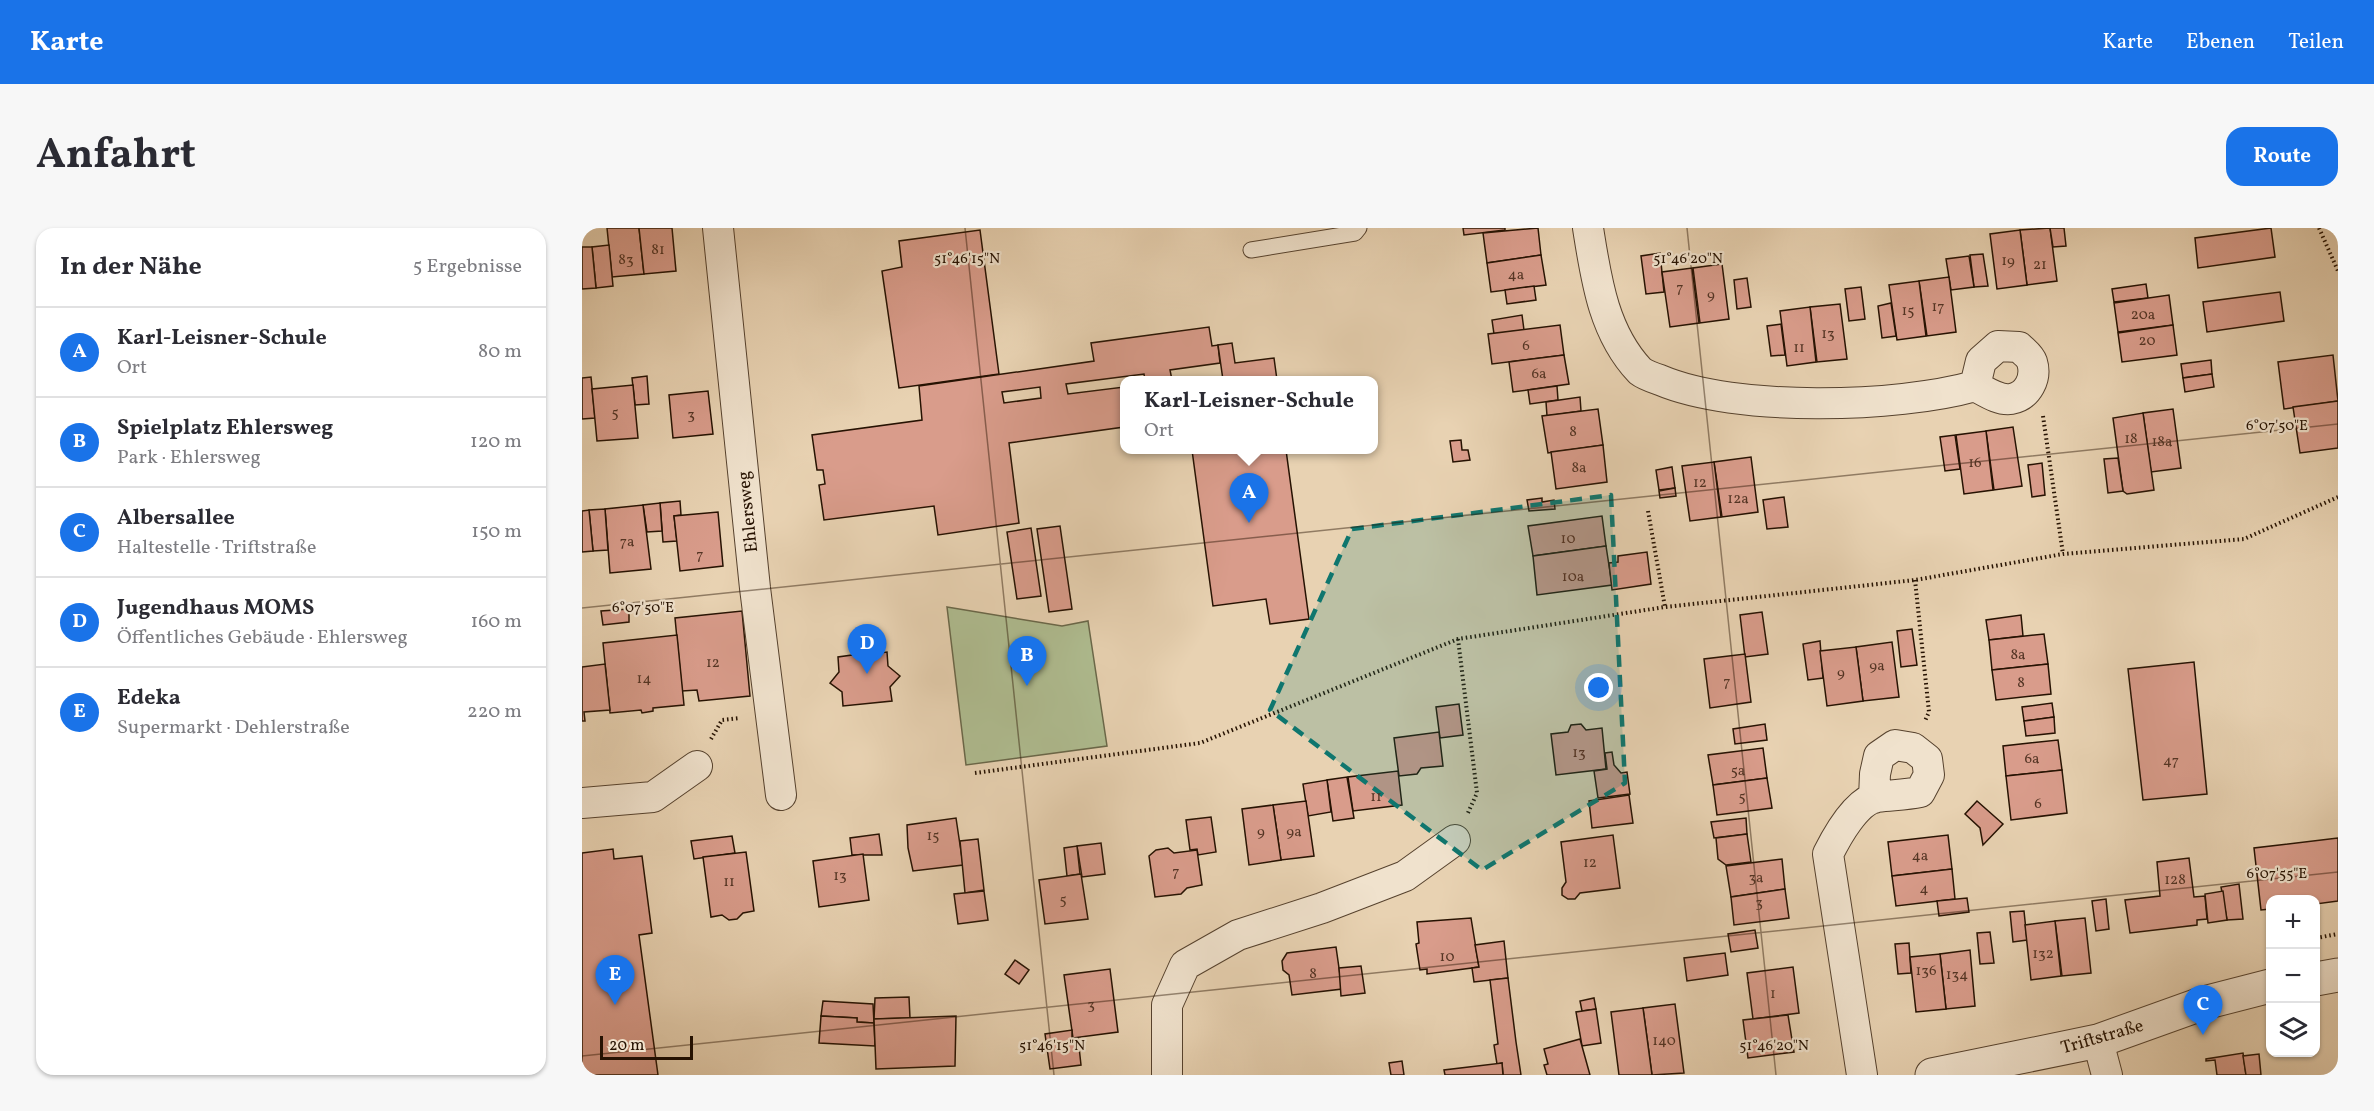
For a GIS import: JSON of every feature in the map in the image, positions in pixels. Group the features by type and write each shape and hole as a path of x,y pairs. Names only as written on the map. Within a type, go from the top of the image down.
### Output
{"street":[{"name":"Ehlersweg","path":"718,228 755,588 781,795"},
{"path":"1588,228 1598,288 1617,341 1642,372 1674,386 1716,397 1779,401 1868,401 1947,394 1975,386 1992,395 2010,400 2026,392 2034,376 2032,360 2019,347 1998,346 1981,361 1975,386"},
{"path":"1862,1075 1828,854 1844,823 1874,798 1920,792 1929,775 1927,759 1913,748 1895,745 1880,756 1875,774 1874,798"},
{"path":"582,803 652,797 697,766"},
{"path":"1167,1075 1167,1005 1185,964 1238,935 1322,908 1405,876 1455,840"},
{"path":"2320,978 2338,975"},
{"name":"Triftstraße","path":"1932,1075 2098,1041 2204,1003 2266,987"},
{"path":"2098,1041 2107,1075"}],"lane":[{"path":"1251,250 1355,233 1359,228"}],"path":[{"path":"2319,228 2338,271"},
{"path":"2026,392 2045,418 2063,554"},
{"path":"975,773 1200,743 1458,639 1665,607 1915,580 2063,554 2244,539 2338,497"},
{"path":"1648,510 1665,607"},
{"path":"1913,748 1929,712 1915,580"},
{"path":"1455,840 1478,793 1458,639"},
{"path":"697,766 722,720 771,716"},
{"path":"2320,937 2338,934"}],"highlighted area":[{"path":"1611,495 1625,783 1482,870 1270,710 1352,529"}],"green space":[{"path":"947,607 1062,626 1088,621 1107,746 966,765"}],"building":[{"path":"607,228 639,228 644,274 612,277"},
{"path":"639,228 672,228 676,271 644,274"},
{"path":"1463,228 1505,228 1505,230 1464,235"},
{"path":"1538,228 1541,255 1487,263 1483,233"},
{"path":"2050,228 2057,281 2027,285 2020,230"},
{"path":"2050,228 2064,228 2066,246 2053,247"},
{"path":"2271,228 2275,257 2198,268 2195,238"},
{"path":"980,230 999,374 899,388 882,271 902,267 899,241"},
{"path":"2020,230 2027,285 1997,289 1990,234"},
{"path":"609,245 613,286 596,288 592,247"},
{"path":"582,247 592,247 596,288 582,289"},
{"path":"1660,253 1664,292 1646,294 1641,256"},
{"path":"1983,254 1988,286 1974,287 1970,255"},
{"path":"1541,255 1546,285 1491,292 1487,263"},
{"path":"1969,256 1974,287 1951,290 1946,259"},
{"path":"1722,264 1729,319 1700,323 1693,268"},
{"path":"1692,268 1699,323 1670,327 1662,272"},
{"path":"1949,277 1956,332 1927,336 1919,281"},
{"path":"1747,278 1751,307 1737,309 1734,280"},
{"path":"1919,281 1926,336 1897,340 1889,285"},
{"path":"2146,284 2148,298 2114,302 2112,289"},
{"path":"1534,286 1536,300 1507,304 1505,290"},
{"path":"1861,287 1865,319 1849,321 1845,289"},
{"path":"2280,292 2284,321 2207,332 2203,302"},
{"path":"2169,295 2173,325 2118,332 2114,303"},
{"path":"1891,303 1896,336 1882,338 1878,306"},
{"path":"1840,304 1847,359 1817,362 1810,307"},
{"path":"1810,307 1816,362 1787,366 1780,311"},
{"path":"1522,315 1524,330 1494,334 1492,320"},
{"path":"1781,324 1785,355 1771,356 1767,326"},
{"path":"1560,325 1564,355 1492,364 1488,334"},
{"path":"2173,325 2177,355 2122,362 2118,333"},
{"path":"1209,327 1212,346 1218,345 1220,363 1170,370 1171,376 1144,376 1144,374 1066,384 1068,394 1120,388 1120,428 1009,443 1019,523 938,535 934,506 824,520 819,485 825,484 823,470 817,470 812,435 922,420 919,386 1094,361 1091,343","holes":["1040,387 1041,398 1004,403 1002,392"]},
{"path":"1232,343 1235,363 1274,358 1276,376 1222,376 1218,345"},
{"path":"1564,355 1569,384 1513,392 1509,362"},
{"path":"2333,355 2338,401 2284,409 2278,362"},
{"path":"2211,360 2212,374 2183,378 2181,364"},
{"path":"2212,374 2214,387 2185,392 2183,378"},
{"path":"647,376 649,404 635,405 632,378"},
{"path":"591,377 595,418 582,419 582,378"},
{"path":"633,385 638,438 597,441 592,389"},
{"path":"1557,386 1558,400 1530,404 1528,390"},
{"path":"708,391 713,434 673,438 669,395"},
{"path":"1580,397 1581,411 1547,416 1546,402"},
{"path":"2338,401 2338,448 2300,453 2293,407"},
{"path":"1598,409 1603,445 1548,453 1542,416"},
{"path":"2173,409 2181,468 2151,472 2143,413"},
{"path":"2143,413 2154,490 2127,494 2123,491 2113,418"},
{"path":"2013,427 2022,486 1994,490 1986,431"},
{"path":"1986,431 1993,490 1964,494 1956,435"},
{"path":"1955,435 1960,469 1945,471 1940,437"},
{"path":"1461,440 1462,450 1468,450 1470,460 1453,462 1450,441"},
{"path":"1603,445 1607,482 1556,489 1551,452"},
{"path":"1193,454 1287,454 1309,619 1270,624 1266,599 1213,606"},
{"path":"1751,457 1758,512 1722,517 1714,462"},
{"path":"2118,458 2123,491 2108,493 2104,459"},
{"path":"1714,462 1721,517 1690,521 1682,466"},
{"path":"2042,463 2045,495 2032,497 2028,465"},
{"path":"1672,467 1675,488 1659,490 1656,470"},
{"path":"1675,488 1676,496 1660,498 1659,491"},
{"path":"1784,497 1788,527 1767,529 1763,500"},
{"path":"1542,498 1542,502 1554,500 1555,509 1529,511 1527,500"},
{"path":"680,501 681,515 674,516 677,541 663,542 660,503"},
{"path":"660,503 662,531 647,532 643,505"},
{"path":"643,505 651,569 610,573 605,509"},
{"path":"605,509 608,550 593,551 589,510"},
{"path":"589,510 593,551 582,552 582,511"},
{"path":"718,512 723,566 680,571 674,516"},
{"path":"1602,516 1606,546 1533,556 1528,526"},
{"path":"1060,526 1072,609 1049,612 1037,529"},
{"path":"1031,528 1041,596 1017,599 1007,532"},
{"path":"1606,546 1612,585 1537,595 1533,556"},
{"path":"1647,552 1651,584 1612,590 1609,563 1618,562 1618,556"},
{"path":"629,609 629,622 603,625 601,611"},
{"path":"742,611 750,696 699,701 697,690 682,691 675,618"},
{"path":"1762,612 1768,654 1745,657 1740,615"},
{"path":"2021,615 2023,636 1989,640 1986,620"},
{"path":"1912,629 1917,665 1901,667 1897,631"},
{"path":"2044,634 2048,664 1992,670 1989,640"},
{"path":"677,635 684,705 653,708 653,711 642,713 641,710 610,713 603,643"},
{"path":"1820,641 1823,678 1808,680 1803,644"},
{"path":"1892,642 1899,697 1863,701 1856,647"},
{"path":"861,644 873,654 887,652 888,666 900,676 890,687 892,701 843,706 842,692 830,683 839,672 838,657 852,655"},
{"path":"1856,647 1863,701 1827,706 1820,651"},
{"path":"1745,654 1751,702 1710,708 1704,659"},
{"path":"2194,662 2207,794 2143,800 2128,669"},
{"path":"605,664 610,710 584,712 585,721 582,721 582,667"},
{"path":"2048,664 2051,694 1996,700 1992,670"},
{"path":"2052,703 2054,717 2024,721 2022,707"},
{"path":"1459,704 1463,735 1440,738 1436,707"},
{"path":"2054,717 2055,733 2026,736 2024,721"},
{"path":"1581,724 1586,730 1602,728 1606,769 1556,775 1551,734 1568,732 1571,725"},
{"path":"1765,724 1767,740 1735,744 1733,729"},
{"path":"1439,732 1443,766 1421,768 1417,774 1399,776 1394,738"},
{"path":"2058,740 2062,770 2006,776 2003,746"},
{"path":"1763,748 1767,778 1713,785 1708,755"},
{"path":"1612,752 1614,765 1621,773 1627,772 1630,794 1598,798 1594,771 1607,769 1605,753"},
{"path":"2062,770 2067,813 2011,820 2006,776"},
{"path":"1398,771 1402,805 1353,811 1348,777"},
{"path":"1347,777 1354,818 1333,821 1327,780"},
{"path":"1767,778 1772,808 1717,815 1713,785"},
{"path":"1327,780 1331,812 1308,816 1303,784"},
{"path":"1629,795 1633,823 1592,828 1589,801"},
{"path":"1306,801 1314,856 1281,860 1273,805"},
{"path":"1977,801 2003,824 1983,845 1980,828 1965,814"},
{"path":"1273,805 1281,860 1249,865 1242,809"},
{"path":"1211,817 1216,852 1198,855 1197,849 1190,850 1186,820"},
{"path":"956,818 963,865 913,871 908,848 907,825"},
{"path":"1746,818 1747,834 1714,838 1711,822"},
{"path":"879,834 882,855 852,855 850,838"},
{"path":"1747,834 1751,862 1726,865 1718,859 1716,838"},
{"path":"1613,835 1620,888 1580,893 1575,899 1568,899 1562,895 1562,888 1566,882 1561,842"},
{"path":"1948,835 1952,869 1892,876 1888,842"},
{"path":"732,836 735,853 694,859 691,841"},
{"path":"2338,838 2338,901 2320,903 2320,895 2266,895 2266,909 2261,910 2254,848"},
{"path":"978,839 984,890 965,893 960,841"},
{"path":"1101,843 1105,874 1082,877 1077,846"},
{"path":"1077,846 1080,874 1067,876 1064,848"},
{"path":"1168,848 1174,853 1197,850 1202,885 1187,888 1181,894 1155,897 1149,856 1156,850"},
{"path":"613,849 614,859 642,856 652,933 639,935 658,1075 582,1075 582,853"},
{"path":"746,852 754,911 743,913 737,919 729,920 722,915 711,917 703,857"},
{"path":"863,854 869,900 819,907 813,861"},
{"path":"2189,858 2194,897 2205,896 2207,919 2197,920 2197,925 2130,933 2125,900 2160,896 2157,862"},
{"path":"1782,859 1785,889 1731,897 1726,866"},
{"path":"1952,869 1955,899 1896,906 1892,876"},
{"path":"1081,874 1088,919 1045,924 1039,880"},
{"path":"2239,884 2243,919 2227,920 2221,887"},
{"path":"1785,889 1789,918 1734,925 1731,897"},
{"path":"984,891 988,920 958,924 954,894"},
{"path":"2223,891 2227,920 2208,923 2205,894"},
{"path":"1967,898 1969,912 1939,916 1937,901"},
{"path":"2106,899 2109,929 2096,931 2092,901"},
{"path":"2024,911 2027,940 2013,942 2010,912"},
{"path":"1471,918 1479,967 1427,974 1427,969 1420,970 1416,944 1419,943 1417,922"},
{"path":"2085,918 2091,973 2062,976 2055,921"},
{"path":"2055,921 2061,976 2031,980 2025,925"},
{"path":"1755,930 1758,948 1731,952 1728,934"},
{"path":"1990,932 1994,963 1980,964 1977,933"},
{"path":"1504,941 1508,978 1474,982 1472,968 1479,967 1475,945"},
{"path":"1909,943 1911,973 1898,974 1895,944"},
{"path":"1336,947 1342,989 1292,995 1289,975 1283,970 1282,961 1287,953"},
{"path":"1970,950 1975,1006 1946,1009 1940,954"},
{"path":"1725,953 1728,975 1687,981 1684,958"},
{"path":"1940,954 1946,1009 1916,1012 1910,957"},
{"path":"1015,960 1029,970 1019,984 1005,974"},
{"path":"1361,966 1365,993 1341,996 1339,968"},
{"path":"1793,967 1799,1013 1753,1019 1747,973"},
{"path":"1110,969 1118,1032 1073,1038 1064,975"},
{"path":"1508,978 1521,1075 1503,1075 1502,1063 1497,1064 1494,1045 1498,1044 1490,980"},
{"path":"909,997 910,1018 874,1019 875,998"},
{"path":"1594,998 1596,1009 1582,1011 1580,1001"},
{"path":"823,1001 873,1004 874,1023 857,1022 857,1018 821,1016"},
{"path":"1675,1004 1684,1073 1652,1075 1643,1008"},
{"path":"1643,1008 1652,1075 1619,1075 1611,1012"},
{"path":"1596,1009 1601,1043 1582,1046 1576,1012"},
{"path":"1788,1015 1794,1052 1748,1058 1743,1020"},
{"path":"821,1016 857,1018 857,1022 874,1023 875,1046 819,1043"},
{"path":"956,1016 955,1066 876,1069 874,1019"},
{"path":"1072,1030 1072,1038 1078,1038 1081,1065 1050,1069 1045,1034"},
{"path":"1580,1039 1590,1075 1547,1075 1544,1065 1548,1064 1544,1049"},
{"path":"2243,1053 2246,1075 2217,1075 2215,1060 2206,1061 2206,1059"},
{"path":"2259,1054 2261,1075 2246,1075 2243,1056"},
{"path":"1402,1061 1404,1075 1391,1075 1389,1063"},
{"path":"1502,1063 1503,1075 1445,1075 1444,1070"}],"place":[{"name":"Karl-Leisner-Schule","path":"1249,523"},
{"name":"Jugendhaus MOMS","path":"867,674"},
{"name":"Spielplatz Ehlersweg","path":"1027,686"},
{"name":"Edeka","path":"615,1005"},
{"name":"Albersallee","path":"2203,1035"}]}
